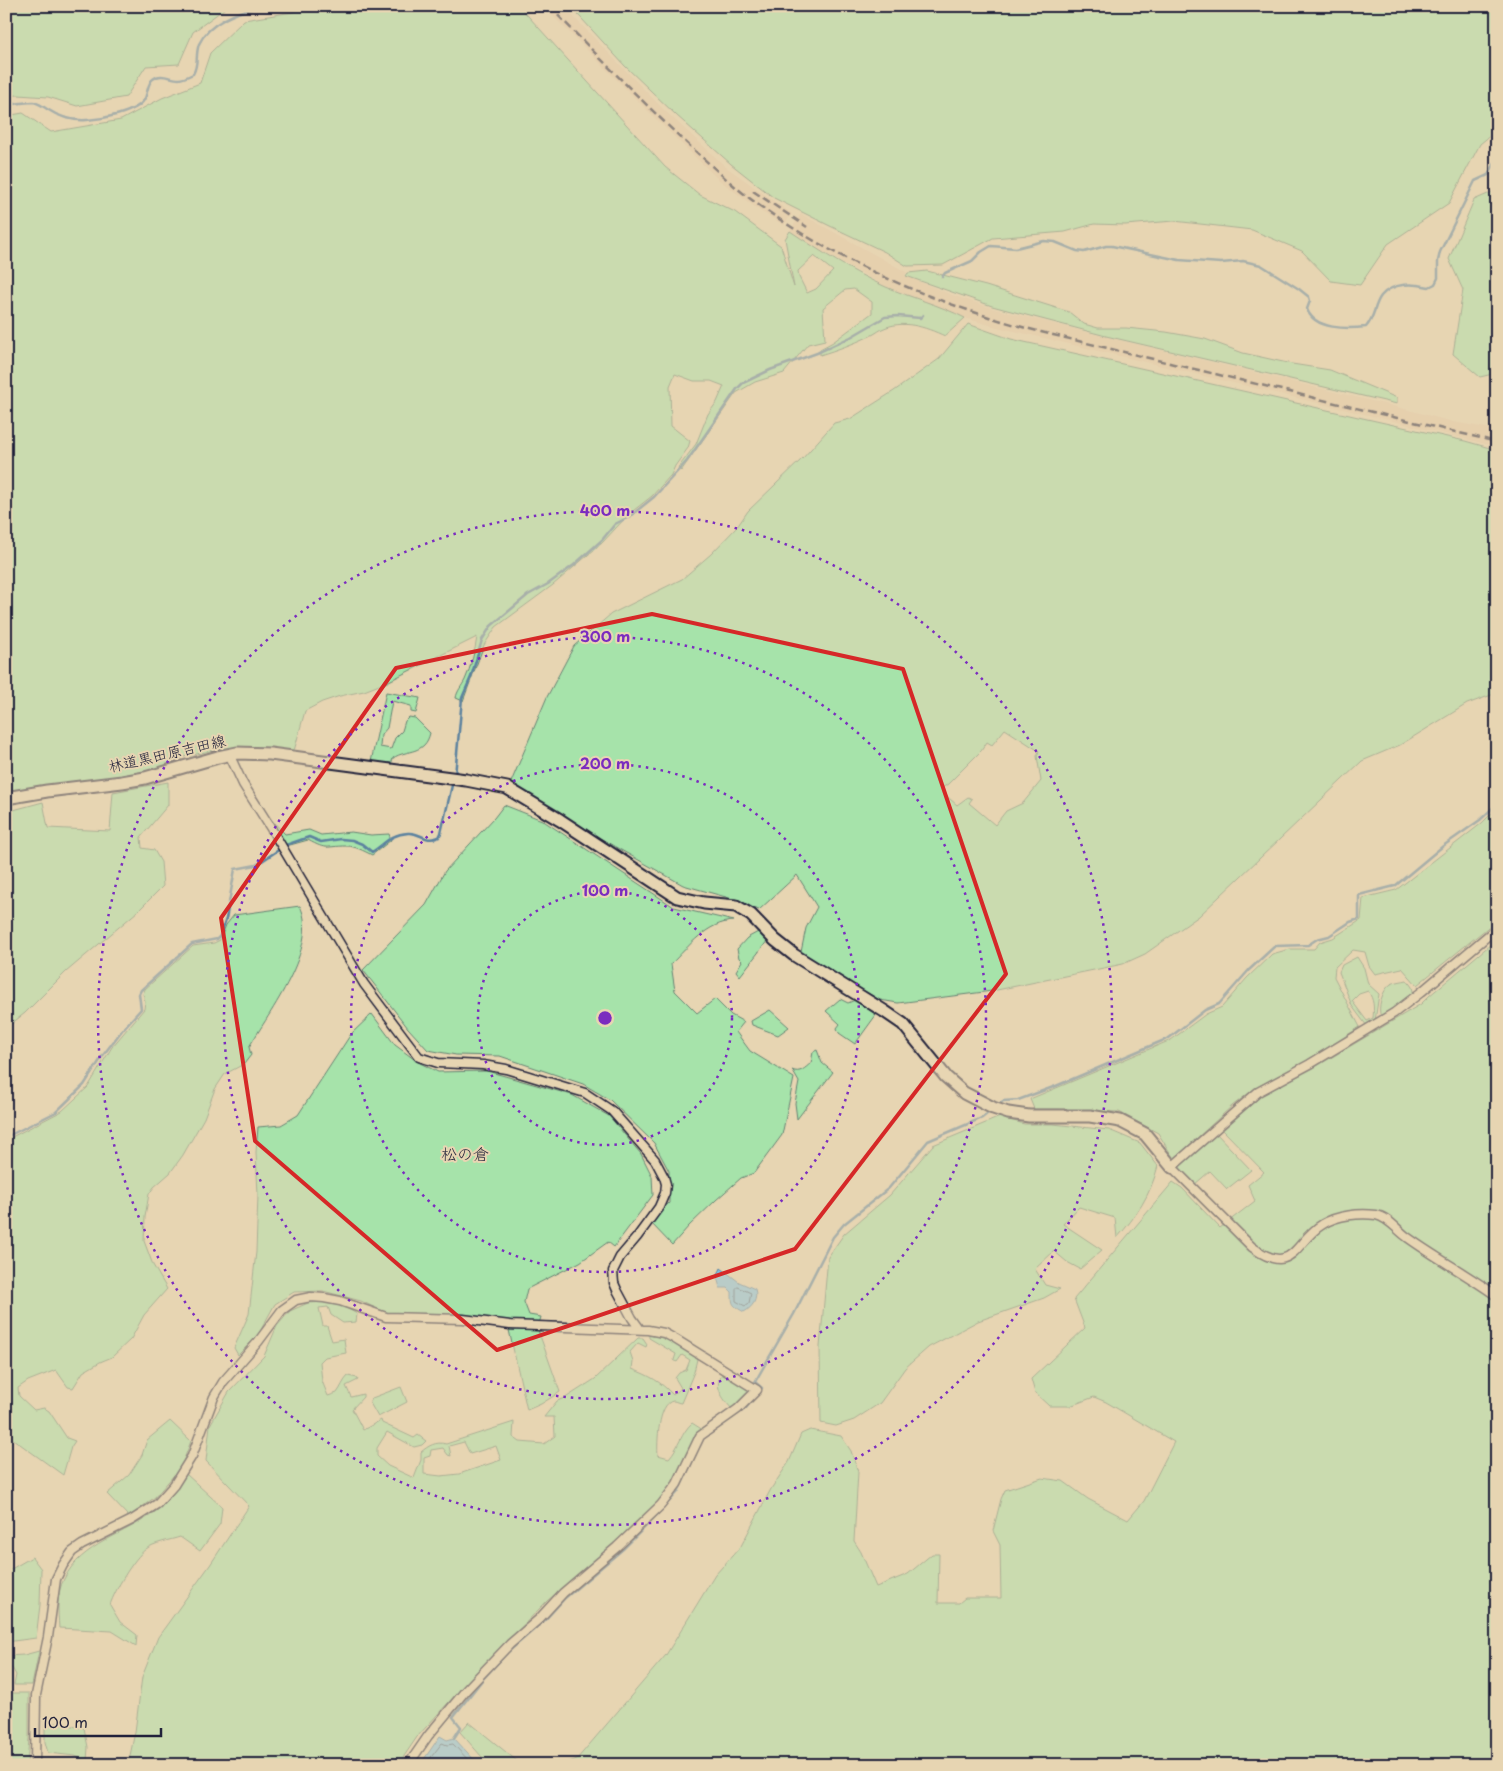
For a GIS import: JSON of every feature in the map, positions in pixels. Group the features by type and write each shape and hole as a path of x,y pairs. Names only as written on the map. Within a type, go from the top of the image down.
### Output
{"street":[{"name":"林道黒田原吉田線","path":"6,798 138,779 229,754 270,754 466,780 507,788 560,820 677,897 704,903 736,906 744,910 775,940 794,955 902,1024 946,1077 964,1093 1008,1113 1029,1116 1090,1116 1120,1121 1145,1134 1172,1167"},
{"path":"229,754 243,784 364,984 419,1056 438,1063 483,1065 506,1069 585,1093 612,1111 655,1160 664,1177 666,1184 665,1193 659,1207 620,1257 613,1271 617,1290 640,1330"},
{"path":"1497,928 1394,1013 1310,1064 1258,1092 1172,1167 1252,1247 1263,1255 1282,1259 1292,1255 1322,1224 1336,1218 1353,1215 1377,1215 1385,1218 1406,1236 1497,1296"},
{"path":"35,1765 36,1695 48,1637 56,1579 63,1565 72,1552 82,1545 132,1520 157,1504 174,1485 192,1456 214,1397 223,1382 258,1342 282,1310 296,1300 311,1297 340,1301 386,1317 463,1319 510,1326 640,1330 664,1333 757,1390 738,1409 700,1436 678,1484 660,1505 617,1547 510,1644 460,1698 428,1736 408,1765"}],"highlighted area":[{"path":"652,614 903,669 1006,974 795,1249 497,1350 255,1141 221,918 396,668"}],"shaded area":[{"path":"543,6 563,6 664,110 726,167 792,214 784,225 760,211 718,179"},
{"path":"801,214 906,272 905,276 952,295 995,309 1106,337 1453,422 1497,430 1497,447 965,318 885,286 818,249 790,231"}],"green space":[{"path":"6,6 228,6 193,32 179,64 146,66 126,97 77,106 48,97 6,96"},
{"path":"307,6 519,6 665,167 700,195 735,212 781,246 794,287 785,239 790,231 836,261 873,281 965,318 945,336 914,325 890,326 856,342 820,355 820,349 833,342 872,313 872,302 854,289 845,290 823,308 825,340 808,344 784,373 755,382 736,393 681,471 678,468 696,444 708,414 717,402 724,386 711,381 694,381 675,374 670,386 671,426 690,441 688,448 671,475 652,496 629,514 602,543 553,585 496,627 484,645 463,701 456,698 469,670 477,637 387,682 364,691 322,702 305,711 294,751 224,748 183,757 151,771 106,780 40,786 6,793 6,116 23,113 51,132 121,120 162,98 200,83 210,53 244,20 293,12","holes":["814,256 833,271 816,289 807,293 798,271"]},
{"path":"570,6 1497,6 1497,130 1480,144 1449,203 1388,244 1360,285 1331,281 1302,251 1252,230 1174,221 1125,225 1094,224 1065,232 993,238 943,265 907,266 885,252 774,198 731,164 676,115 625,66"},
{"path":"1497,190 1497,373 1480,377 1453,354 1463,290 1449,259 1474,200"},
{"path":"927,271 986,286 1069,312 1084,324 1098,328 1126,328 1166,332 1205,339 1243,353 1330,370 1397,398 1397,404 1106,336 992,306 906,276 908,273"},
{"path":"968,324 1011,339 1465,441 1497,450 1497,693 1467,704 1400,745 1362,761 1199,916 1145,954 1123,964 992,991 898,1003 880,1000 801,952 806,928 817,907 797,875 759,910 726,897 683,885 509,787 547,697 574,646 611,614 682,579 711,554 737,527 748,511 803,458 834,423 850,419 939,359","holes":["1005,729 1039,751 1037,756 1041,781 1023,803 1006,811 995,825 969,803 972,799 968,797 957,805 943,793 942,788 981,751 987,742 992,745"]},
{"path":"386,692 420,698 416,713 411,712 411,706 392,701 387,728 381,735 380,747 391,749 395,738 402,731 405,721 409,717 415,718 430,733 424,745 393,758 391,765 371,762"},
{"path":"168,782 168,805 141,837 142,848 154,850 161,862 163,886 138,911 66,972 25,1013 6,1028 6,812 43,802 48,828 110,831 113,792"},
{"path":"258,803 285,834 309,830 321,835 351,832 371,835 389,834 391,840 372,855 353,847 323,847 308,840 290,845 283,844"},
{"path":"504,805 542,820 674,907 734,921 724,922 707,930 671,964 675,991 697,1013 715,999 731,1015 744,1022 736,1032 750,1051 794,1078 782,1135 754,1173 741,1178 689,1226 672,1245 650,1222 669,1203 669,1171 654,1143 610,1100 583,1084 500,1056 456,1055 428,1050 408,1028 363,970 426,905 445,871"},
{"path":"1497,808 1497,920 1417,985 1402,968 1375,974 1369,966 1365,952 1353,950 1335,967 1334,977 1360,1027 1308,1060 1257,1087 1232,1106 1174,1159 1158,1133 1119,1112 1034,1109 1030,1099 1171,1040 1206,1014 1222,1007 1247,978 1272,954 1290,949 1314,949 1320,942 1333,938 1361,920 1363,898 1396,890 1482,823"},
{"path":"300,906 304,922 303,940 298,959 290,979 249,1047 251,1055 244,1064 225,1074 215,1089 204,1118 183,1155 170,1173 149,1194 145,1217 144,1241 153,1265 167,1289 144,1315 131,1339 112,1357 83,1372 73,1388 68,1387 56,1370 28,1381 18,1388 19,1396 34,1410 44,1408 49,1411 67,1438 75,1441 71,1447 63,1475 6,1434 6,1140 62,1111 88,1087 112,1047 144,1009 145,1001 143,994 145,989 193,946 214,943 220,940 226,925 234,915"},
{"path":"760,931 768,940 740,976 736,971 742,961 739,958 737,949 747,938"},
{"path":"1497,939 1497,1765 561,1765 577,1759 666,1655 715,1575 741,1546 771,1489 789,1462 801,1434 810,1430 841,1436 851,1451 858,1472 854,1541 861,1552 876,1587 908,1574 932,1554 939,1554 938,1603 959,1603 965,1598 1001,1598 1000,1545 993,1531 1001,1499 1005,1490 1042,1478 1063,1481 1088,1499 1128,1520 1144,1501 1174,1442 1106,1402 1094,1397 1070,1406 1049,1406 1035,1393 1031,1379 1085,1328 1074,1299 1173,1182 1182,1188 1220,1228 1255,1201 1248,1185 1264,1172 1223,1130 1262,1095 1312,1069 1421,1004"},
{"path":"1357,957 1364,968 1368,984 1379,994 1375,1021 1367,1026 1352,1006 1339,972 1342,965","holes":["1368,991 1373,1004 1373,1018 1367,1021 1352,1001 1359,994"]},
{"path":"1407,980 1412,987 1414,995 1381,1017 1380,1004 1385,990 1391,984"},
{"path":"840,999 848,1003 855,1000 876,1015 855,1044 839,1033 837,1028 840,1024 826,1011"},
{"path":"770,1010 789,1027 778,1035 752,1025 751,1021"},
{"path":"372,1014 395,1045 418,1062 438,1072 487,1071 572,1095 609,1116 641,1154 652,1176 653,1195 614,1247 608,1242 580,1262 527,1289 524,1302 529,1315 541,1317 539,1324 465,1315 386,1313 361,1301 323,1291 294,1292 275,1304 258,1335 238,1355 234,1348 249,1314 256,1252 258,1195 256,1152 258,1127 281,1125 298,1115 351,1034"},
{"path":"817,1050 822,1063 833,1072 797,1119 795,1103 799,1082 792,1070 800,1071 807,1067 811,1063 813,1052"},
{"path":"1000,1117 1024,1124 1053,1124 1109,1130 1140,1143 1158,1166 1142,1205 1117,1238 1115,1218 1079,1207 1063,1224 1102,1250 1080,1269 1067,1262 1054,1251 1035,1269 1045,1285 1060,1289 1044,1298 978,1321 929,1347 905,1368 880,1403 854,1420 836,1426 821,1423 820,1347 828,1257 844,1234 890,1195 933,1145"},
{"path":"1215,1132 1251,1170 1227,1189 1210,1171 1194,1185 1180,1169 1180,1162"},
{"path":"325,1302 339,1304 357,1314 356,1322 343,1323 331,1315 328,1307 319,1308 323,1326 327,1326 332,1341 344,1339 346,1353 325,1357 320,1362 322,1381 328,1396 337,1393 348,1376 357,1378 358,1380 346,1386 351,1397 363,1394 363,1397 352,1409 363,1430 381,1420 382,1423 414,1438 418,1435 426,1441 422,1445 414,1447 387,1432 377,1448 377,1456 388,1466 414,1478 421,1460 421,1452 429,1446 439,1443 446,1444 514,1422 513,1437 520,1442 544,1444 555,1436 554,1417 544,1417 557,1401 567,1397 595,1379 638,1338 643,1338 647,1344 646,1347 638,1343 630,1352 633,1361 632,1369 654,1379 673,1395 681,1388 675,1378 679,1373 686,1370 690,1360 682,1355 677,1362 674,1360 676,1354 649,1338 649,1335 675,1343 688,1350 697,1359 694,1372 681,1403 673,1401 668,1403 661,1416 658,1455 669,1458 692,1423 703,1430 693,1442 676,1480 664,1497 648,1514 547,1601 417,1737 398,1765 128,1765 135,1732 142,1677 158,1637 210,1565 249,1506 206,1461 210,1425 229,1392 264,1356 277,1326 290,1311 308,1303","holes":["464,1442 470,1454 496,1446 501,1460 459,1474 441,1476 424,1474 424,1458 430,1456 431,1450 443,1448 451,1456 449,1446"]},
{"path":"509,1330 538,1330 560,1392 527,1410"},
{"path":"723,1373 749,1390 751,1394 732,1409 720,1392 718,1382"},
{"path":"401,1387 407,1402 378,1417 370,1403 372,1398"},
{"path":"170,1421 191,1441 181,1467 155,1497 129,1517 107,1494 129,1475 142,1455 147,1440"},
{"path":"186,1474 222,1507 220,1524 200,1551 180,1537 149,1547 130,1567 110,1605 120,1622 137,1635 136,1646 112,1631 59,1628 58,1603 61,1585 72,1567 93,1548 155,1512 164,1504"},
{"path":"32,1557 41,1569 40,1605 36,1638 6,1642 6,1572"},
{"path":"39,1651 32,1685 14,1685 16,1675 12,1668 6,1666 6,1656 24,1655"},
{"path":"6,1693 29,1693 27,1765 6,1765"},
{"path":"469,1722 522,1765 489,1765 460,1732"},
{"path":"45,1723 84,1728 88,1747 87,1761 75,1756 48,1753 45,1742"}],"water":[{"path":"721,1268 739,1282 755,1289 756,1296 754,1302 744,1312 734,1304 732,1292 728,1288 720,1288 717,1277"},
{"path":"440,1736 447,1740 454,1738 479,1765 420,1765"}],"waterway":[{"path":"6,105 33,102 61,116 82,120 118,115 126,112 140,105 144,100 151,81 156,77 162,76 179,79 193,74 196,67 199,44 204,36 217,24 242,11 259,6"},
{"path":"942,277 945,273 972,261 991,246 1016,248 1044,241 1055,242 1084,252 1112,246 1179,260 1221,263 1243,261 1261,265 1309,297 1310,301 1307,309 1317,321 1332,327 1366,327 1381,296 1386,291 1404,285 1429,287 1435,284 1438,278 1440,252 1475,181 1488,175 1497,160"},
{"path":"455,776 462,698 471,677 482,640 491,626 528,595 548,584 574,565 602,540 615,524 629,517 654,497 687,461 743,383 770,370 817,353 849,338 885,317 920,318 923,315"},
{"path":"6,1137 56,1112 84,1085 104,1054 141,1009 139,994 141,990 192,944 217,939 220,936 226,919 235,869 256,865 286,845 309,837 321,842 341,839 352,840 362,844 372,852 397,835 412,833 430,839 439,837 453,781"},
{"path":"998,1105 1003,1101 1018,1100 1056,1086 1169,1038 1205,1010 1219,1004 1249,970 1275,946 1308,945 1317,939 1329,936 1350,922 1359,919 1359,895 1395,886 1443,846 1480,820 1497,804"},
{"path":"709,1434 746,1408 762,1388 755,1382 794,1314 833,1237 844,1224 889,1188 928,1141 982,1118 992,1110"},
{"path":"454,1738 461,1727 453,1717 483,1679 508,1652 545,1620 565,1598 623,1549 652,1520 678,1492 691,1464"}],"railway":[{"path":"549,6 655,113 744,194 828,249 896,282 968,310 1041,332 1497,442"},
{"path":"753,191 807,227"}],"district":[{"name":"松の倉","path":"465,1154"}]}
